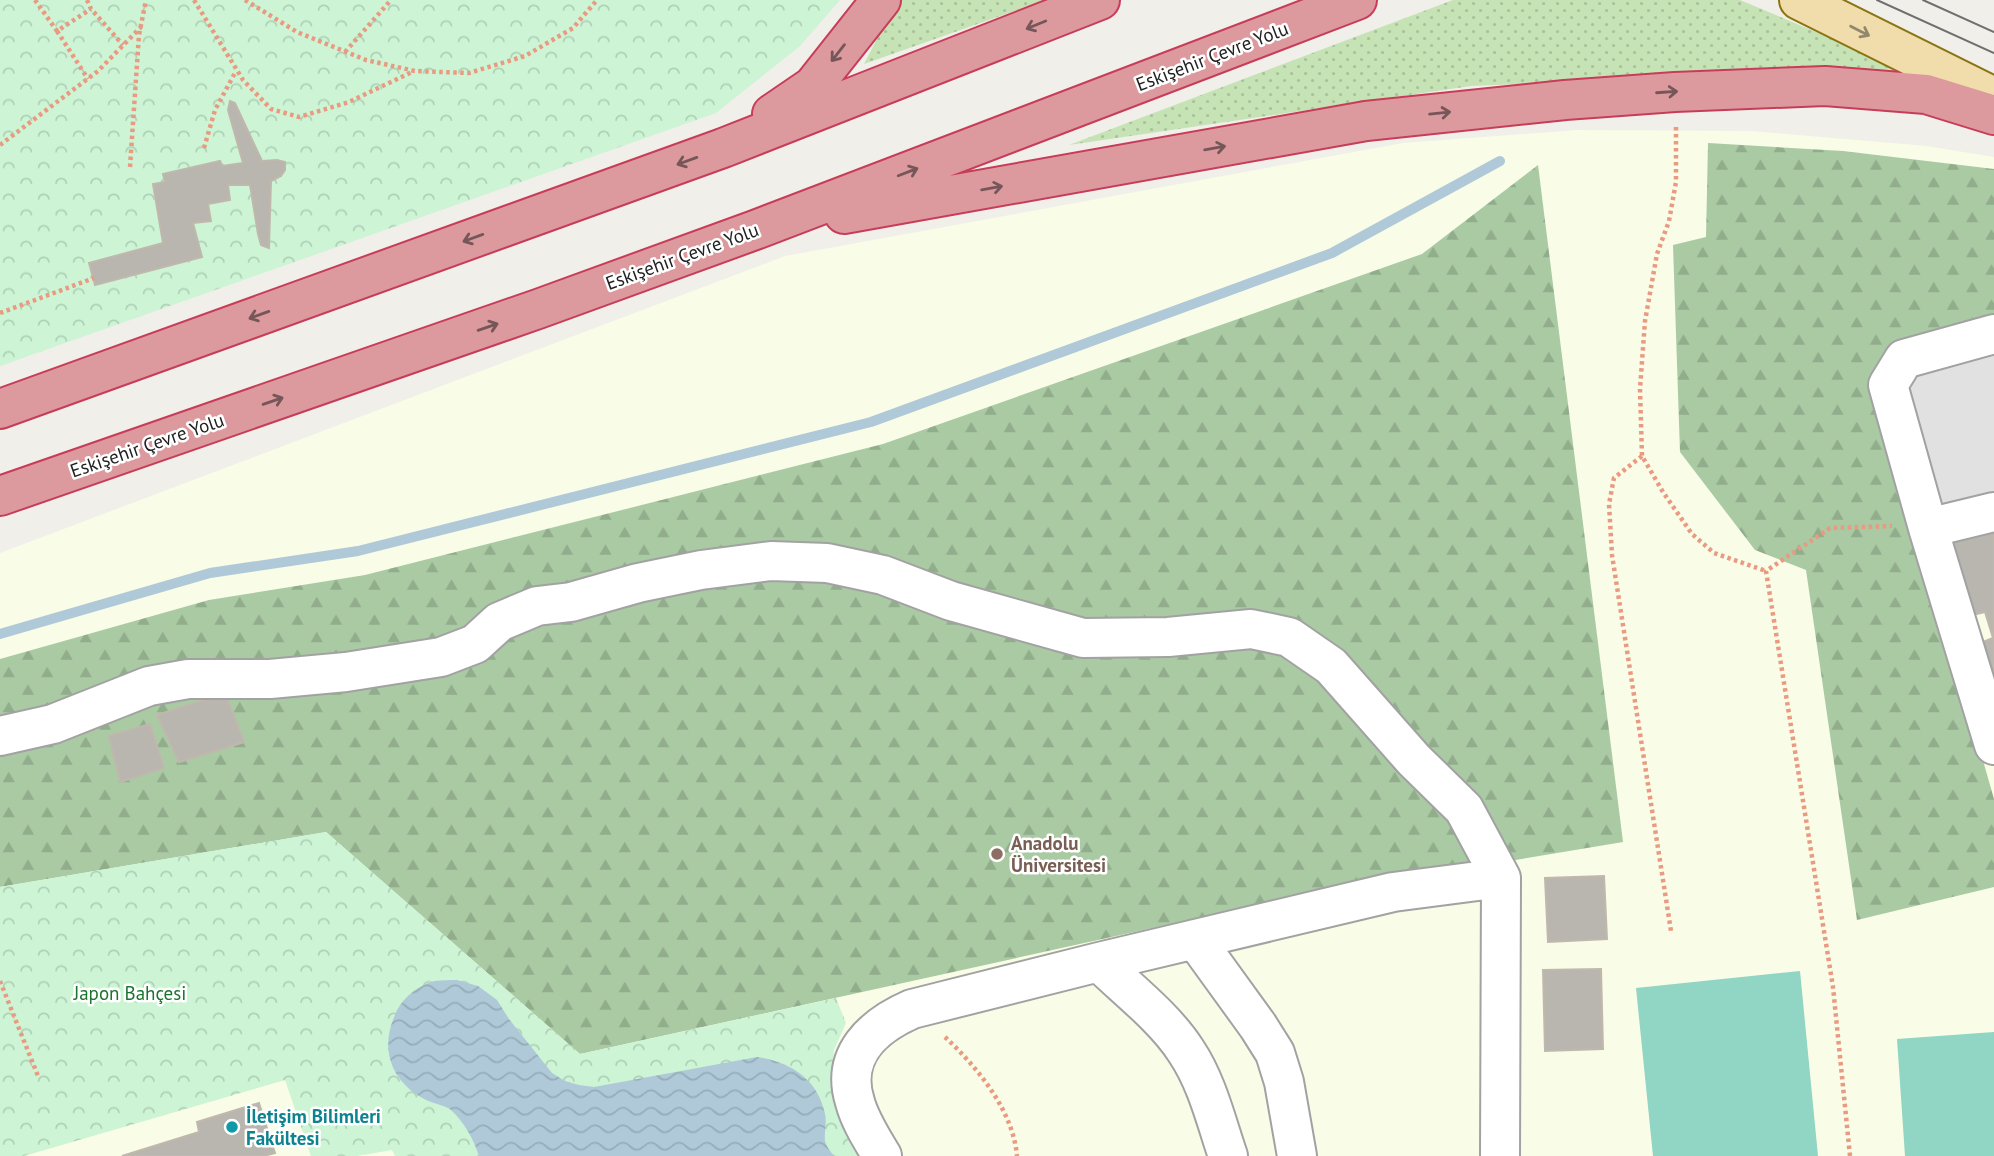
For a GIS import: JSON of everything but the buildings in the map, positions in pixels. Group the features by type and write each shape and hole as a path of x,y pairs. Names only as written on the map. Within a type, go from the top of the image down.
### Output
{"highway":[{"path":"723,148 813,86 881,0"},
{"path":"0,409 723,148 1100,0"},
{"name":"Eskişehir Çevre Yolu","path":"0,496 538,309 755,230 1357,0"},
{"path":"755,230 1366,121 1565,100 1825,86 1926,94 1994,115"},
{"path":"0,510 218,420"}],"main road":[{"path":"1799,0 1994,97"}],"street":[{"path":"1994,334 1904,359 1888,385 1994,745"},
{"path":"1928,528 1994,512"},
{"path":"0,736 53,724 149,686 188,680 270,679 346,672 441,657 475,644 499,622 537,606 572,602 688,572 771,561 827,563 883,575 951,601 1083,638 1168,637 1251,629 1289,637 1331,666 1415,760 1464,809 1501,878 1500,1156"},
{"path":"882,1156 859,1115 854,1099 854,1066 859,1050 869,1036 881,1025 912,1009 1393,892 1501,878"},
{"path":"1195,939 1275,1054 1284,1082 1297,1156"},
{"path":"1099,962 1185,1049 1201,1078 1228,1156"}],"path":[{"path":"36,0 88,79"},
{"path":"87,0 90,9 123,45"},
{"path":"130,167 141,27 146,0"},
{"path":"194,0 243,80 271,109 299,117 349,102 415,71"},
{"path":"245,0 297,32 366,60 415,71 469,73 525,56 573,28 597,0"},
{"path":"345,52 391,0"},
{"path":"57,31 90,9"},
{"path":"0,145 88,79 141,27"},
{"path":"204,148 215,110 237,70"},
{"path":"1675,92 1676,182 1669,221 1657,254 1644,321 1640,389 1642,456 1692,534 1714,553 1766,571"},
{"path":"0,313 93,278"},
{"path":"1642,456 1614,478 1609,504 1612,555 1671,931"},
{"path":"1766,571 1830,528 1928,528"},
{"path":"1766,571 1833,987 1850,1156"},
{"path":"0,981 38,1076"},
{"path":"912,1009 958,1049 977,1072 1009,1123 1017,1156"}],"shaded area":[{"name":"Anadolu Üniversitesi","path":"1578,130 1752,131 1927,146 1994,157 1994,1156 0,1156 0,553 785,256 1403,143"},
{"path":"1994,334 1994,512 1928,528 1904,359"}],"green space":[{"path":"0,0 840,0 800,46 716,113 0,366"},
{"path":"897,0 1046,0 864,64"},
{"path":"1453,0 1740,0 1904,69 1471,86 1069,145"},
{"path":"1708,143 1843,151 1994,169 1994,324 1914,519 1994,799 1994,887 1857,920 1806,570 1755,550 1680,452 1673,245 1706,237"},
{"path":"1538,165 1623,842 1289,898 580,1054 326,832 0,887 0,659 209,600 365,575 883,444 1422,254"},
{"name":"Japon Bahçesi","path":"326,832 580,1054 836,998 846,1023 834,1050 832,1077 870,1156 395,1156 392,1150 357,1156 311,1156 285,1080 24,1156 0,1156 0,887"},
{"path":"1800,971 1818,1156 1653,1156 1636,988"},
{"path":"1994,1032 1994,1156 1905,1156 1897,1039"}],"water":[{"path":"457,980 478,986 497,1000 552,1073 579,1085 594,1087 757,1057 781,1063 801,1074 816,1091 826,1117 825,1141 834,1156 479,1156 468,1132 456,1115 449,1108 414,1093 397,1075 389,1053 390,1028 406,998 429,983"}],"waterway":[{"path":"0,634 210,573 358,551 871,422 1332,253 1500,161"}],"tram line":[{"path":"1877,0 1994,53"},
{"path":"1923,0 1994,32"}],"place":[{"name":"Anadolu Üniversitesi","path":"997,854"},
{"name":"İletişim Bilimleri Fakültesi","path":"232,1127"}]}
